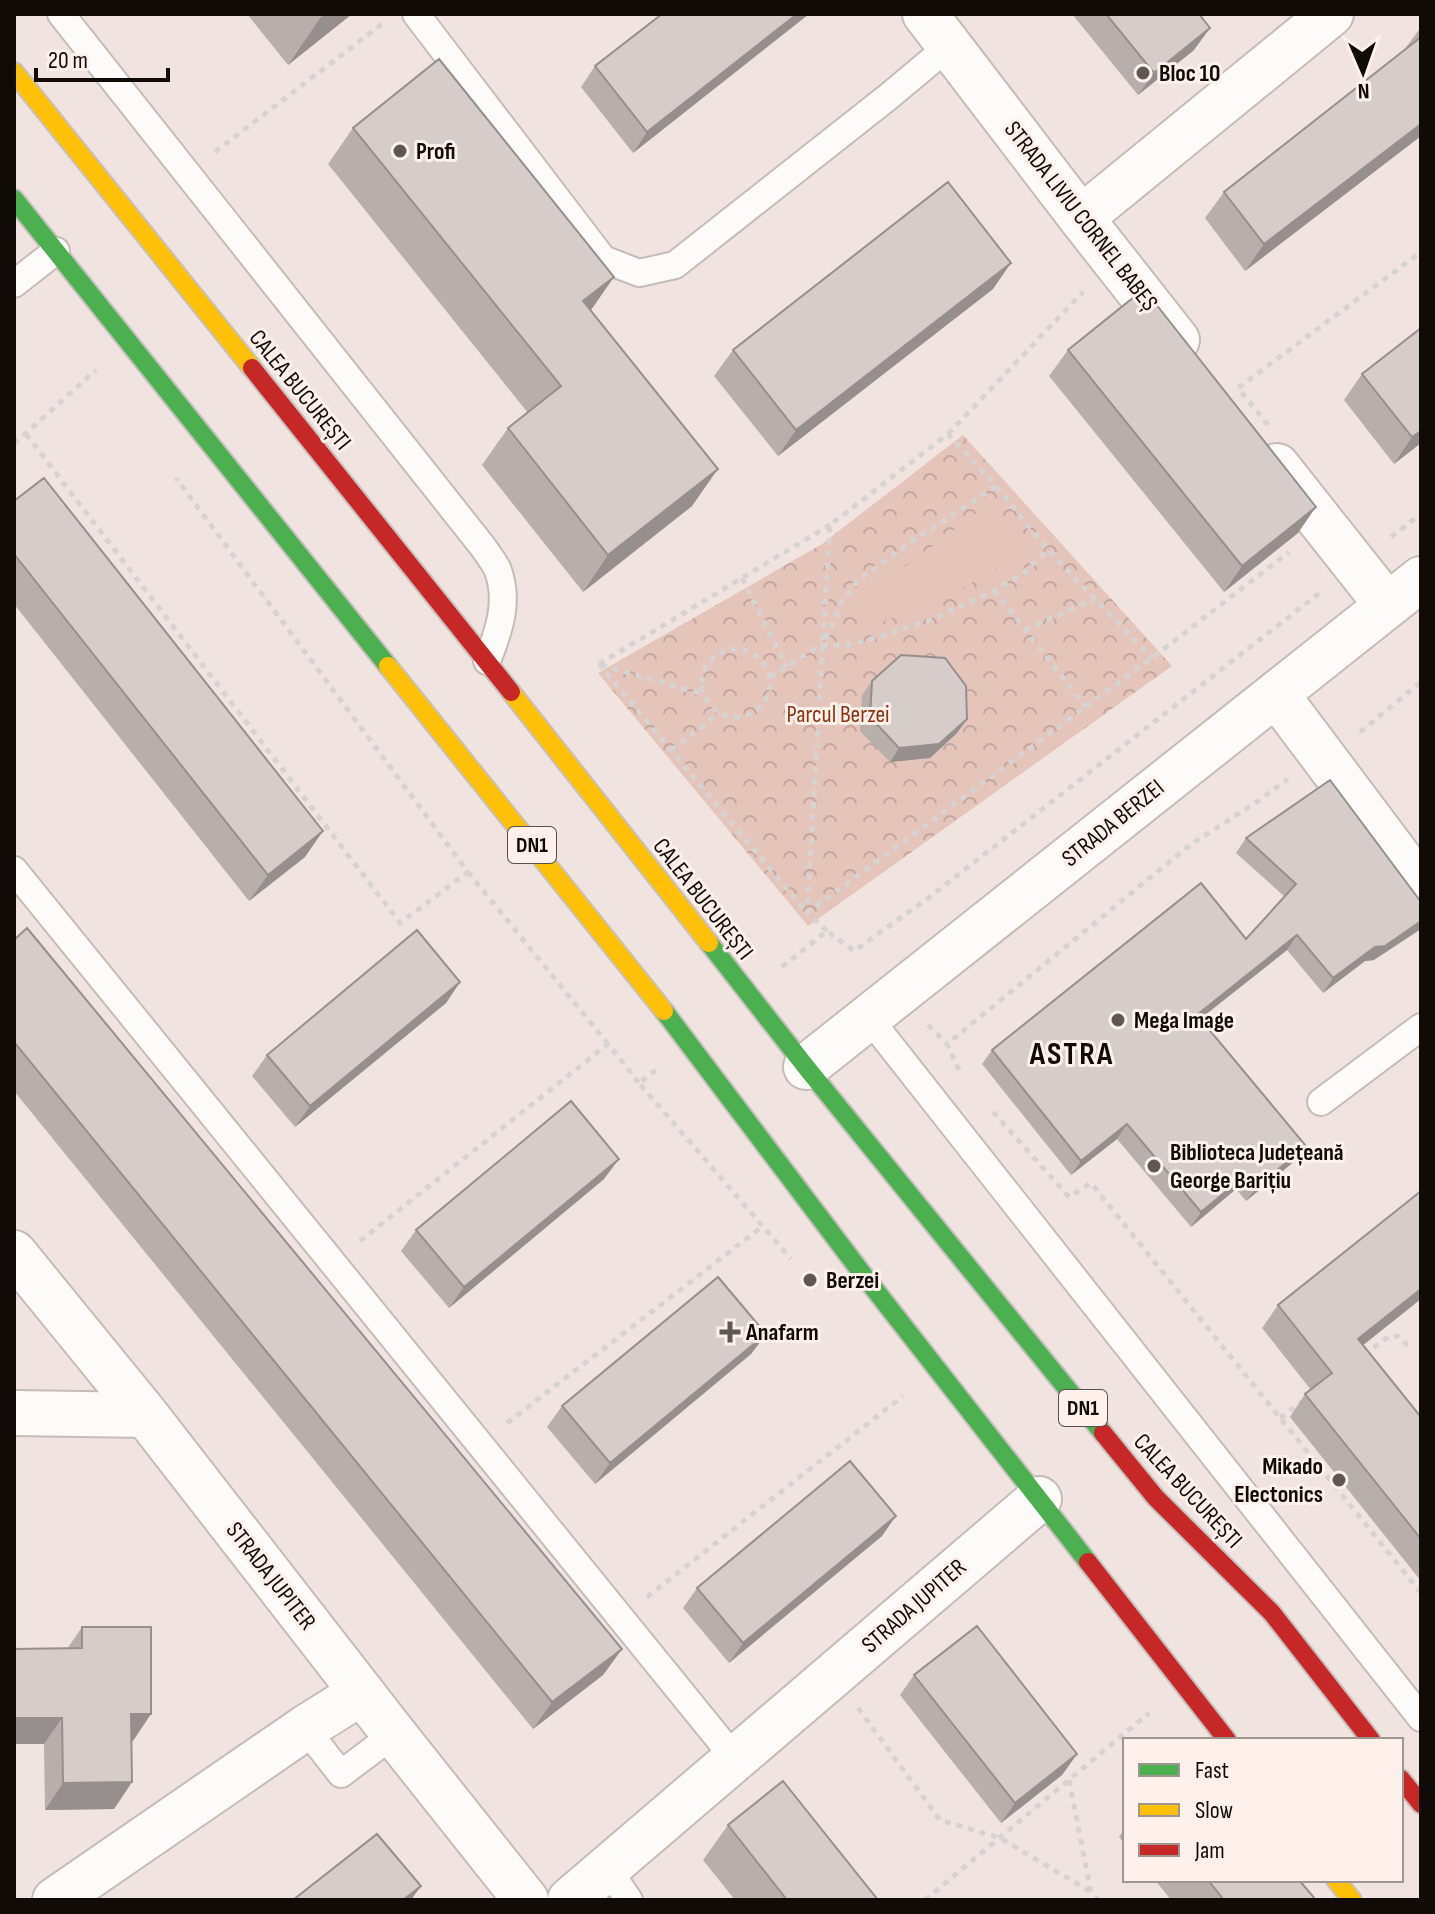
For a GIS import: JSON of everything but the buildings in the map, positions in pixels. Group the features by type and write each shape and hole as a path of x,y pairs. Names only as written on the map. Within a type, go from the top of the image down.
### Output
{"main road":[{"name":"CALEA BUCUREȘTI","path":"14,72 487,661 747,995 1156,1498 1272,1613 1369,1738"},
{"name":"DN1","path":"14,199 690,1043 858,1268 1225,1738"},
{"path":"1403,1782 1421,1804"},
{"path":"1338,1882 1352,1900"}],"street":[{"path":"1081,218 1331,14"},
{"name":"STRADA LIVIU CORNEL BABEȘ","path":"937,30 1200,368"},
{"path":"1267,438 1324,525 1411,590"},
{"name":"STRADA BERZEI","path":"806,1067 1411,590"},
{"path":"1276,694 1421,887"},
{"name":"STRADA JUPITER","path":"14,1253 146,1415 526,1900"},
{"path":"14,1413 146,1415"},
{"name":"STRADA JUPITER","path":"570,1900 618,1884 736,1760 1039,1499"},
{"path":"55,1900 361,1693"}],"lane":[{"path":"61,14 483,547 496,567 503,605 500,629 487,661"},
{"path":"416,14 603,259 639,273 675,265 888,97 937,30"},
{"path":"14,284 56,251"},
{"path":"14,870 736,1760"},
{"path":"868,1017 1421,1718"},
{"path":"1321,1102 1421,1027"},
{"path":"305,1728 341,1774 394,1734"}],"path":[{"path":"188,173 383,23"},
{"path":"1267,438 1238,388 1421,252"},
{"path":"599,664 830,525 948,434 1114,260"},
{"path":"14,444 95,370 105,382"},
{"path":"26,434 400,923 468,872"},
{"path":"948,434 996,486 1048,550 1152,658"},
{"path":"170,470 468,872 639,1083"},
{"path":"823,645 841,604 857,581 996,486"},
{"path":"1390,538 1421,514"},
{"path":"807,913 830,525"},
{"path":"807,913 1152,658 1324,525"},
{"path":"770,677 823,645 849,645 935,618 1020,576 1048,550"},
{"path":"742,578 787,667"},
{"path":"599,664 807,913 854,951 927,899 1332,583"},
{"path":"994,590 1086,707"},
{"path":"1025,630 1095,599"},
{"path":"738,648 759,657 770,677 767,698 760,707 741,717 720,713 707,702 701,683 703,672 716,654 738,648"},
{"path":"599,664 703,694"},
{"path":"1355,737 1421,682"},
{"path":"671,750 720,713"},
{"path":"947,1044 1190,845 1290,778"},
{"path":"747,995 827,931"},
{"path":"925,1022 947,1044 964,1080"},
{"path":"333,1263 608,1044"},
{"path":"985,1103 1069,1197 1091,1183 1421,1593"},
{"path":"480,1444 763,1226"},
{"path":"1364,1355 1388,1337 1398,1336 1412,1350"},
{"path":"620,1618 904,1395"},
{"path":"1280,1418 1304,1400"},
{"path":"833,1676 940,1820 1000,1838 1091,1892 1098,1900"},
{"path":"925,1900 1150,1712"},
{"path":"1069,1780 1091,1892"}],"green space":[{"name":"Parcul Berzei","path":"963,435 1172,666 808,926 598,673 822,544"},
{"path":"993,501 1027,552 948,596 872,626 856,605"}],"traffic: fast":[{"path":"14,199 388,666"},
{"path":"709,943 1103,1433"},
{"path":"664,1011 858,1268 1088,1562"}],"traffic: slow":[{"path":"14,72 252,368"},
{"path":"388,666 664,1011"},
{"path":"511,692 709,943"},
{"path":"1338,1882 1352,1900"}],"traffic: jam":[{"path":"252,368 511,692"},
{"path":"1103,1433 1156,1498 1272,1613 1369,1738"},
{"path":"1088,1562 1225,1738"},
{"path":"1403,1782 1421,1804"}],"place":[{"name":"Bloc 10","path":"1143,73"},
{"name":"Profi","path":"400,151"},
{"name":"Mega Image","path":"1118,1020"},
{"name":"Biblioteca Județeană George Barițiu","path":"1154,1166"},
{"name":"Berzei","path":"810,1280"},
{"name":"Anafarm","path":"730,1332"},
{"name":"Mikado Electonics","path":"1339,1480"}],"district":[{"name":"ASTRA","path":"1072,1054"}]}
